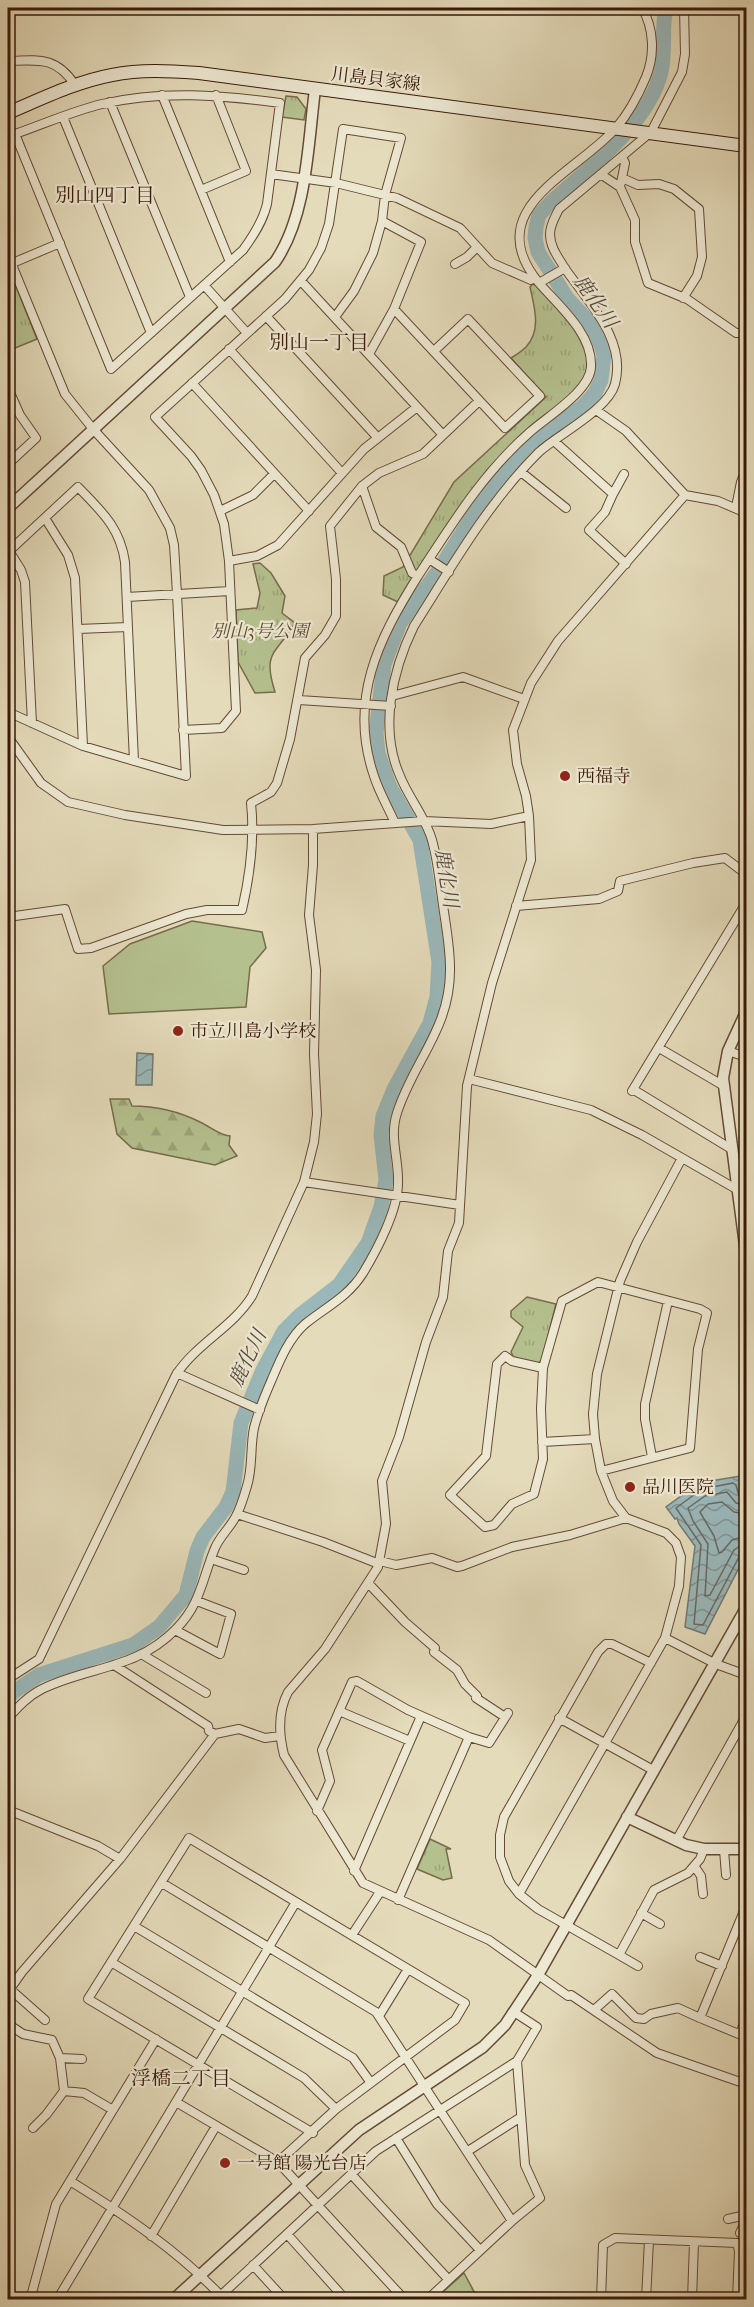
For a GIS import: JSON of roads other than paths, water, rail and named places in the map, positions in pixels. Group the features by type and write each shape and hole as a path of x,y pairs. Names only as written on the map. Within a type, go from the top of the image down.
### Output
{"main road":[{"name":"川島貝家線","path":"8,113 75,85 112,75 157,70 199,73 747,146"}],"street":[{"path":"397,823 374,777 366,746 363,720 370,673 380,642 394,615 486,476 503,456 563,405 588,379 591,359 587,342 525,260 521,248 521,230 526,210 545,187 581,160 616,128 637,99 651,65 652,50 650,24 642,8"},
{"path":"8,1718 24,1701 43,1689 142,1655 175,1630 191,1612 219,1538 237,1514 251,1471 258,1410 272,1378 292,1338 305,1324 346,1293 362,1275 375,1252 398,1196 398,1172 393,1135 396,1115 444,1015 450,975 448,943 431,835 399,776 392,753 390,706 396,672 403,648 414,626 490,508 538,453 596,410 615,386 617,369 615,348 609,331 563,270 550,233 559,209 651,132 682,72 685,54 684,8"},
{"path":"8,61 50,62 61,68 75,85"},
{"path":"8,508 268,270 285,248 295,226 315,89"},
{"path":"162,95 230,262"},
{"path":"162,95 216,95 280,103 263,218 249,241 230,262 111,369 60,243 11,136 110,102 162,95"},
{"path":"201,189 246,171 216,95"},
{"path":"110,102 190,297"},
{"path":"63,117 151,333"},
{"path":"183,730 222,728 236,711 229,561 220,511 209,485 196,463 154,416 266,316 301,281 316,257 326,234 343,129 401,138 385,195 382,221 369,263 354,291 335,317"},
{"path":"622,158 625,163 621,182 635,220 635,242 648,283 682,298 736,333 747,333"},
{"path":"271,174 336,183 397,198 460,228 492,263 531,280 539,281 563,270"},
{"path":"602,175 621,182 638,185 659,184 674,189 699,209 702,258 697,276 682,298"},
{"path":"369,354 394,309 421,242 382,221"},
{"path":"8,712 83,746 186,776 172,536 160,507 149,490 93,429 61,386 9,261 60,243"},
{"path":"455,264 477,248"},
{"path":"301,281 442,435"},
{"path":"204,285 247,333"},
{"path":"394,309 505,428 540,396 468,319 434,351"},
{"path":"266,316 378,438"},
{"path":"229,349 342,473"},
{"path":"192,383 309,511"},
{"path":"8,388 20,416 36,438 8,464"},
{"path":"8,917 65,909 78,949 91,948 186,914 207,910 242,910 249,880 254,829 250,803 271,792 277,783 299,699 305,658 325,635 336,616 336,579 330,526 362,486 379,473 423,454 479,402"},
{"path":"229,561 257,556 272,549 285,539 364,449 417,407"},
{"path":"596,410 626,431 685,495 698,496 736,507 747,513"},
{"path":"554,441 613,494"},
{"path":"736,507 741,482 747,469"},
{"path":"521,472 566,508"},
{"path":"220,511 253,495 274,474"},
{"path":"624,474 604,512 589,530 626,564"},
{"path":"32,723 25,582 21,570 8,551 78,485 108,519 120,538 125,562 134,761"},
{"path":"362,486 376,527 401,547 412,573 418,576"},
{"path":"685,495 558,641 537,672 513,730 517,764 529,816 531,860 492,983 469,1079 464,1113 458,1226 448,1251 442,1297 426,1342 399,1437 382,1481 386,1524 380,1563 369,1584 325,1649 288,1692 284,1699 280,1736 284,1755 363,1883 489,1940 568,1996 571,1995 657,2053 747,2084"},
{"path":"45,518 71,562 75,578 83,746"},
{"path":"430,559 448,572"},
{"path":"127,597 230,591"},
{"path":"78,629 128,627"},
{"path":"392,696 463,677 524,699"},
{"path":"299,699 390,706"},
{"path":"8,737 41,783 68,802 125,815 223,830 313,829 422,822 491,824 529,816"},
{"path":"8,1679 39,1659 177,1373 245,1308 304,1182 314,1142 317,1114 314,1054 316,970 309,915 313,829"},
{"path":"516,906 599,899 618,891 620,881 693,863 725,858 747,874"},
{"path":"733,1150 633,1090 747,903"},
{"path":"746,1249 741,1192 724,1086 724,1066 728,1052 747,1012"},
{"path":"659,1048 724,1086"},
{"path":"728,1052 747,1058"},
{"path":"469,1079 591,1110 614,1120 741,1192"},
{"path":"519,1894 665,1638 679,1586 679,1549 676,1542 666,1533 626,1518 613,1501 601,1471 593,1414 594,1387 618,1288 637,1242 682,1158"},
{"path":"304,1182 460,1204"},
{"path":"543,1368 513,1361 505,1356 497,1364 486,1456 450,1495 485,1527 494,1525 512,1504 534,1494 543,1459 540,1409 543,1368 562,1300 598,1282 700,1309 707,1313 698,1349 690,1448 601,1471"},
{"path":"652,1457 645,1419 645,1404 669,1301"},
{"path":"177,1373 258,1410"},
{"path":"542,1442 595,1439"},
{"path":"237,1514 380,1563 396,1565 432,1558 457,1567 512,1547 570,1535 626,1518"},
{"path":"211,1559 244,1570"},
{"path":"317,1811 330,1781 322,1750 352,1682 357,1681 421,1716 489,1743 507,1715 476,1698 457,1670 434,1652 435,1648 405,1622 369,1584"},
{"path":"175,1630 220,1654 231,1614 197,1601"},
{"path":"173,2300 359,2130 483,2047 499,2033 538,1975 747,1608"},
{"path":"665,1638 716,1664 747,1676"},
{"path":"638,1966 538,1909 519,1894 502,1864 499,1846 502,1824 508,1809 598,1652 606,1644 618,1645 651,1663"},
{"path":"142,1655 207,1693"},
{"path":"114,1665 208,1726 209,1731 215,1734 239,1729 265,1738 280,1736"},
{"path":"339,1711 410,1741"},
{"path":"354,1871 421,1716"},
{"path":"559,1718 653,1770"},
{"path":"745,1720 747,1773"},
{"path":"676,1840 745,1720"},
{"path":"8,2000 10,1989 22,1972 120,1859 215,1734"},
{"path":"398,1900 470,1737"},
{"path":"8,1810 98,1846 120,1859"},
{"path":"627,1817 676,1840 704,1849 747,1849"},
{"path":"278,2162 313,2133 336,2109 455,2020 465,2003 189,1838 88,2000 313,2133"},
{"path":"619,1955 654,1890 684,1876 695,1867 704,1849"},
{"path":"724,1850 726,1875"},
{"path":"695,1867 701,1876 704,1894"},
{"path":"162,1883 376,2012 512,2221"},
{"path":"352,1935 380,1892"},
{"path":"57,2300 296,1902"},
{"path":"700,2018 744,1911 747,1912"},
{"path":"641,1913 660,1924"},
{"path":"134,1926 353,2058 371,2083"},
{"path":"700,1957 722,1966"},
{"path":"111,1962 304,2078 336,2109"},
{"path":"380,2016 408,1969"},
{"path":"10,1989 45,2020"},
{"path":"594,2010 612,1994 636,2018 644,2019 651,2014 678,2008 743,2035 747,2018"},
{"path":"70,2181 112,2207 200,2274 220,2298 376,2151 517,2061 537,2027 514,2012"},
{"path":"8,2024 23,2034 52,2040 60,2058 64,2091 33,2128"},
{"path":"30,2300 56,2204 156,2039"},
{"path":"60,2058 82,2059"},
{"path":"427,2300 540,2198 525,2165 517,2061"},
{"path":"64,2091 84,2093 113,2110"},
{"path":"176,2102 278,2162 405,2300"},
{"path":"468,2151 521,2117"},
{"path":"151,2236 216,2126"},
{"path":"396,2138 437,2204 480,2250"},
{"path":"352,2175 448,2279"},
{"path":"728,2219 747,2214"},
{"path":"740,2233 747,2220"},
{"path":"287,2234 346,2300"},
{"path":"602,2300 603,2245 615,2238 737,2243 739,2251 737,2300"},
{"path":"646,2300 649,2240"},
{"path":"692,2300 694,2242"},
{"path":"254,2265 285,2300"}],"water":[{"path":"137,1053 153,1054 152,1085 136,1085"},
{"path":"740,1476 744,1492 746,1492 745,1556 705,1634 685,1627 695,1546 677,1518 675,1519 666,1507 699,1483"}],"waterway":[{"name":"鹿化川","path":"8,1698 39,1675 133,1645 159,1627 186,1595 197,1551 203,1537 226,1507 233,1492 241,1423 263,1370 284,1331 299,1316 339,1285 368,1243 381,1207 386,1180 381,1135 383,1116 394,1089 430,1023 437,997 439,962 420,840 389,785 378,753 376,733 384,664 400,623 439,570 487,493 511,464 537,439 582,407 595,393 601,380 604,355 600,343 589,322 567,298 538,252 535,238 536,227 539,215 615,144 644,109 661,72 666,8"}],"place":[{"name":"西福寺","path":"565,776"},
{"name":"市立川島小学校","path":"178,1031"},
{"name":"品川医院","path":"630,1487"},
{"name":"一号館 陽光台店","path":"225,2163"}],"district":[{"name":"別山四丁目","path":"105,195"},
{"name":"別山一丁目","path":"319,342"},
{"name":"浮橋二丁目","path":"181,2078"}],"park label":[{"name":"別山3号公園","path":"260,631"}]}
